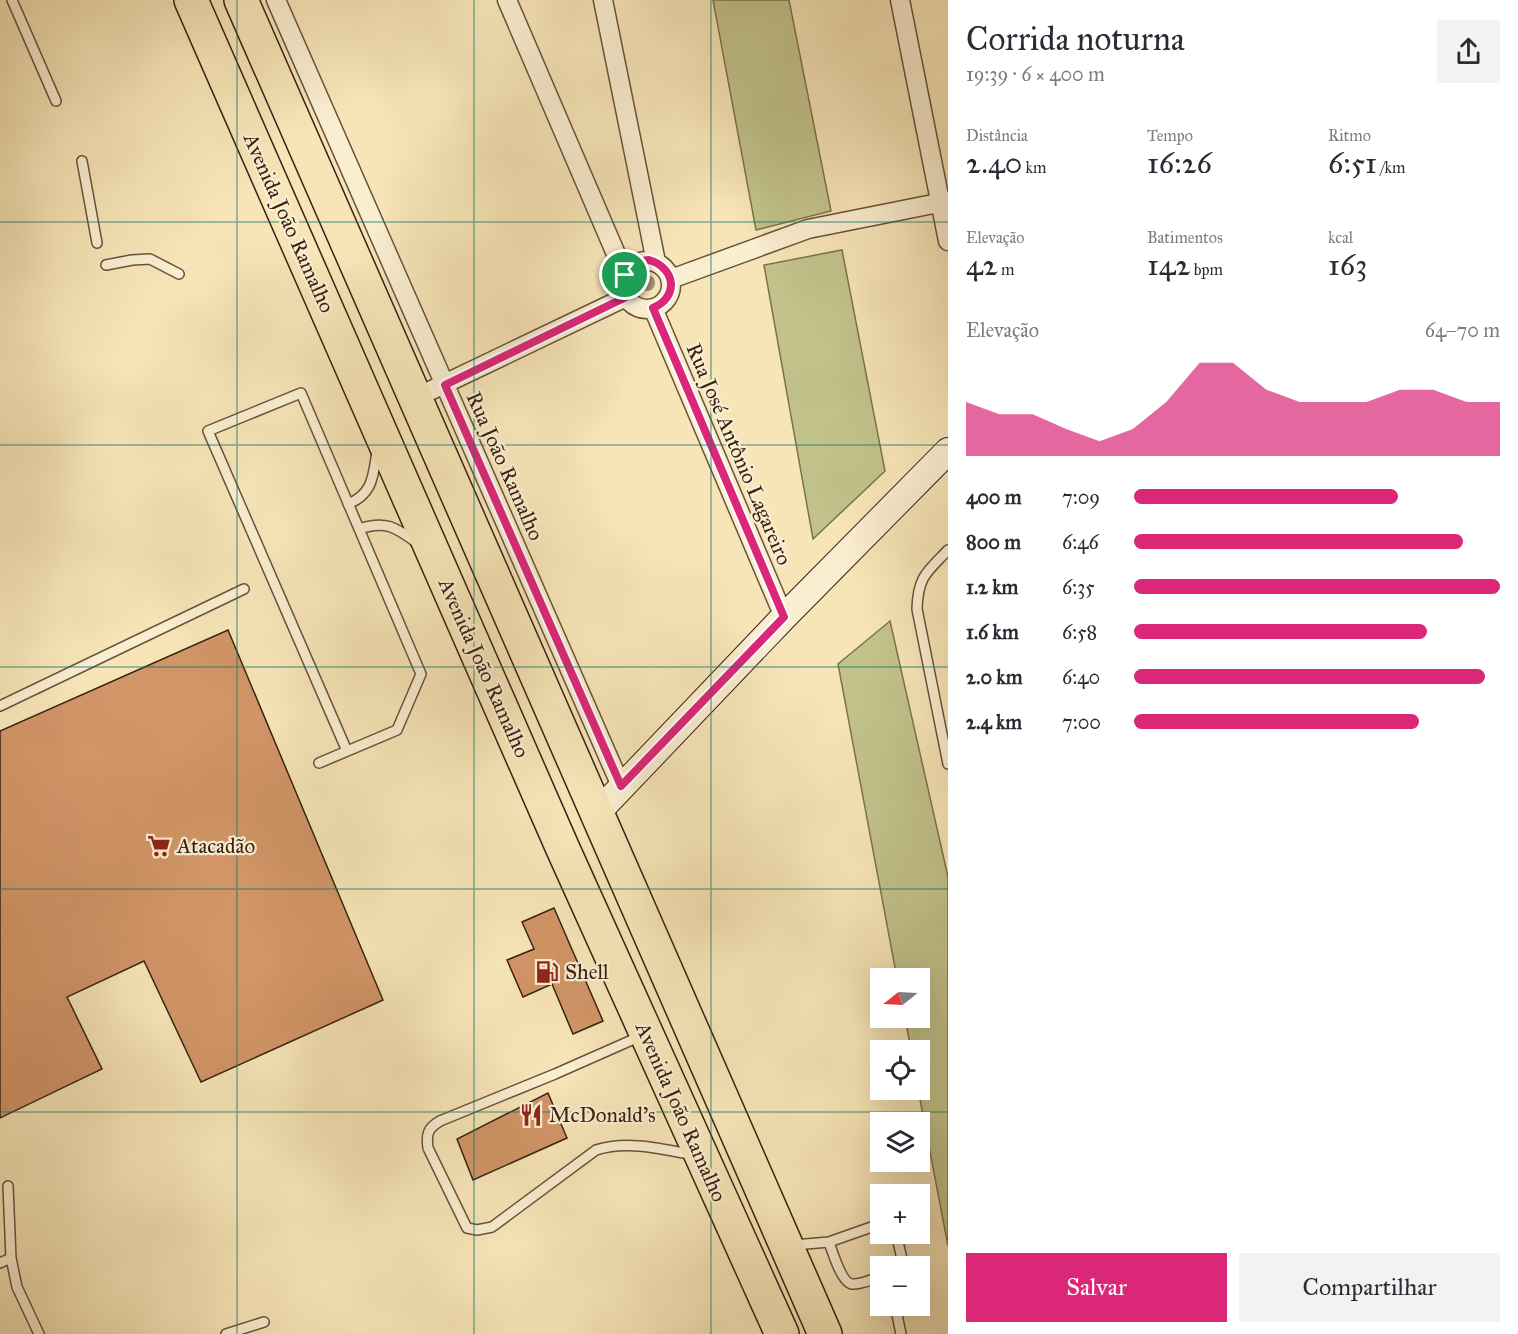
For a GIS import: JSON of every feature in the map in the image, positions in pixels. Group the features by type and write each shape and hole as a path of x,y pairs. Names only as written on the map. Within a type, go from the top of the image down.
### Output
{"highway":[{"name":"Avenida João Ramalho","path":"191,0 563,849 782,1334"},
{"name":"Avenida João Ramalho","path":"241,0 825,1334"},
{"path":"563,849 597,813"}],"street":[{"name":"Rua João Ramalho","path":"276,0 621,786"},
{"path":"507,0 625,275 626,297 638,307 653,308 660,305 669,294 671,279 668,272 656,262 642,261 629,269 625,275"},
{"path":"603,0 656,262"},
{"path":"900,0 944,202 948,241"},
{"path":"671,279 799,232 944,202"},
{"path":"415,398 626,297"},
{"name":"Rua José Antônio Lagareiro","path":"653,308 784,617"},
{"path":"597,813 784,617 948,451"}],"lane":[{"path":"12,0 56,101"},
{"path":"82,161 97,243"},
{"path":"106,265 150,259 179,274"},
{"path":"319,763 397,730 421,674 301,393 208,430 347,751"},
{"path":"348,504 364,495 374,473 379,445 374,418"},
{"path":"359,529 379,524 397,528 428,552 438,564"},
{"path":"948,550 922,578 917,591 917,609 948,764"},
{"path":"0,706 244,589"},
{"path":"646,1034 440,1121 430,1127 427,1137 428,1148 466,1228 477,1230 492,1227 596,1150 627,1145 701,1156"},
{"path":"8,1186 11,1258 17,1287 39,1334"},
{"path":"787,1246 829,1242 870,1228"},
{"path":"829,1242 847,1282 853,1285 870,1280"},
{"path":"0,1263 11,1258"},
{"path":"897,1316 901,1334"},
{"path":"226,1334 264,1322"}],"green space":[{"path":"713,0 789,0 831,211 756,230"},
{"path":"842,250 885,471 813,539 764,265"},
{"path":"890,621 948,877 948,1246 930,1152 930,1112 922,1112 920,1100 930,1100 930,1040 909,1040 907,1028 930,1028 930,968 895,968 838,664"}],"building":[{"name":"Atacadão","path":"228,630 383,1000 201,1082 144,961 67,997 102,1069 0,1118 0,731"},
{"name":"Shell","path":"554,908 603,1021 573,1034 552,984 523,997 507,960 534,949 522,922"},
{"name":"McDonald's","path":"548,1093 567,1138 473,1180 457,1139"}],"place":[{"name":"Atacadão","path":"159,846"},
{"name":"Shell","path":"547,972"},
{"name":"McDonald's","path":"531,1115"}],"route":[{"path":"649,260 663,266 668,272 671,279 669,294 666,300 653,308 784,617 621,786 445,385 626,297 623,283 625,275 635,264 649,260"}]}
